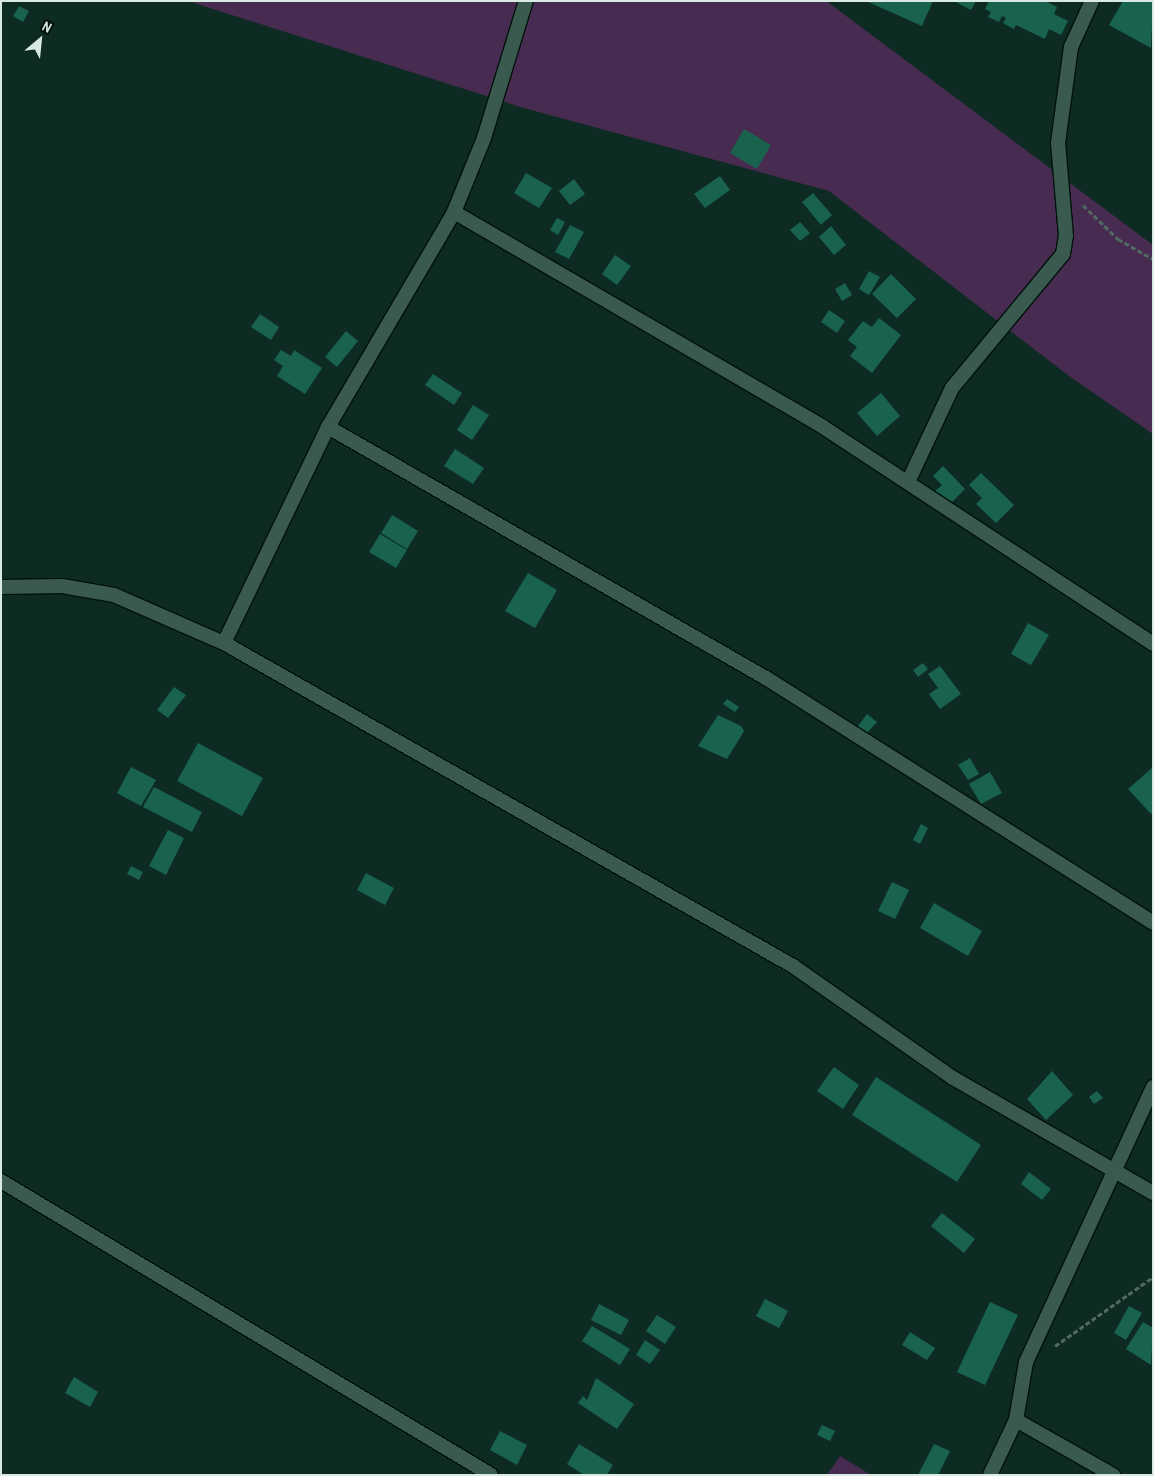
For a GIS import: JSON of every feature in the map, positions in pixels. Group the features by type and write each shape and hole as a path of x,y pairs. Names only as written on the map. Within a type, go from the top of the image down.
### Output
{"street":[{"path":"224,643 328,427 454,212 484,138 526,1"},
{"path":"908,482 952,388 1063,254 1058,143 1071,47 1092,1"},
{"path":"454,212 823,427 1153,644"},
{"path":"328,427 766,678 1153,923"},
{"path":"1,587 62,586 114,595 224,643 792,966 953,1078 1113,1168 1153,1193"},
{"path":"990,1475 1016,1420 1026,1362 1113,1168 1153,1087"},
{"path":"1,1180 491,1475"},
{"path":"1016,1420 1113,1475"}],"path":[{"path":"1061,184 1118,239 1153,259"},
{"path":"1026,1362 1076,1335 1153,1277"}],"shaded area":[{"path":"188,1 826,1 1153,245 1153,434 1069,376 829,191 524,108"},
{"path":"840,1456 871,1475 827,1475"}],"building":[{"path":"866,1 933,1 922,26"},
{"path":"954,1 976,1 971,10"},
{"path":"989,1 1045,1 1057,7 1054,14 1068,21 1061,35 1049,29 1045,39 1016,25 1014,29 1003,23 1006,18 1002,16 999,22 988,17 991,12 985,9"},
{"path":"1123,1 1153,1 1151,48 1109,25"},
{"path":"19,6 29,11 23,22 13,16"},
{"path":"744,129 771,145 757,169 730,153"},
{"path":"526,173 552,188 539,208 514,193"},
{"path":"720,176 730,190 705,208 694,194"},
{"path":"574,179 585,194 570,205 559,191"},
{"path":"813,193 832,215 821,225 802,202"},
{"path":"557,218 565,222 558,235 550,230"},
{"path":"800,222 810,233 800,241 790,230"},
{"path":"570,225 584,232 569,259 555,252"},
{"path":"831,226 846,245 834,255 819,237"},
{"path":"615,255 631,266 617,285 602,274"},
{"path":"869,271 880,277 869,295 859,289"},
{"path":"891,274 916,299 897,318 872,294"},
{"path":"845,283 852,295 842,301 835,289"},
{"path":"829,310 845,321 837,333 821,322"},
{"path":"260,314 279,327 271,340 251,327"},
{"path":"879,318 901,335 872,373 850,356 857,347 848,340 863,321 872,327"},
{"path":"346,331 358,341 337,367 325,357"},
{"path":"281,350 291,356 294,350 322,368 305,394 277,376 283,366 274,360"},
{"path":"433,374 462,393 454,405 425,385"},
{"path":"881,393 900,416 877,436 857,413"},
{"path":"473,405 489,415 472,440 457,430"},
{"path":"455,449 484,468 473,484 444,466"},
{"path":"943,466 965,489 948,506 934,492 942,485 933,476"},
{"path":"981,473 1014,505 996,523 976,504 982,498 969,485"},
{"path":"392,515 418,531 407,549 381,533"},
{"path":"380,534 407,550 396,568 369,552"},
{"path":"528,573 557,590 535,628 505,611"},
{"path":"1028,623 1049,635 1031,665 1011,654"},
{"path":"923,663 928,669 918,677 913,670"},
{"path":"940,666 961,694 940,709 929,694 938,688 928,674"},
{"path":"174,687 186,695 168,718 157,710"},
{"path":"727,699 739,707 735,712 723,704"},
{"path":"867,714 877,722 867,733 858,726"},
{"path":"718,715 741,726 744,731 727,759 698,746"},
{"path":"198,743 263,778 242,816 177,781"},
{"path":"970,758 979,774 968,780 958,765"},
{"path":"131,767 156,780 141,806 117,793"},
{"path":"1153,767 1153,812 1151,814 1128,789"},
{"path":"990,772 1002,793 981,804 969,784"},
{"path":"154,787 202,812 192,832 143,807"},
{"path":"921,824 928,828 920,844 913,840"},
{"path":"168,830 184,838 166,875 149,866"},
{"path":"131,866 143,872 139,880 127,874"},
{"path":"366,873 394,888 385,905 357,890"},
{"path":"892,882 909,890 895,919 878,911"},
{"path":"934,903 982,931 968,956 920,928"},
{"path":"834,1067 859,1085 843,1109 817,1091"},
{"path":"1052,1071 1073,1095 1046,1120 1027,1099"},
{"path":"876,1077 981,1145 957,1182 852,1115"},
{"path":"1097,1091 1103,1098 1094,1104 1089,1097"},
{"path":"1029,1172 1051,1189 1042,1200 1021,1184"},
{"path":"942,1213 975,1239 964,1253 931,1226"},
{"path":"765,1299 788,1311 779,1328 756,1316"},
{"path":"990,1302 1018,1315 985,1385 957,1372"},
{"path":"599,1304 629,1320 621,1335 591,1320"},
{"path":"1129,1306 1142,1313 1126,1340 1114,1333"},
{"path":"657,1315 676,1327 665,1344 646,1331"},
{"path":"1143,1322 1153,1328 1151,1365 1126,1349"},
{"path":"592,1326 630,1349 620,1365 582,1341"},
{"path":"910,1332 935,1348 927,1360 902,1345"},
{"path":"645,1340 660,1350 650,1364 636,1355"},
{"path":"74,1377 98,1392 90,1407 65,1393"},
{"path":"596,1378 634,1404 617,1429 578,1403 583,1396 587,1400"},
{"path":"822,1425 835,1431 830,1441 817,1435"},
{"path":"500,1431 527,1445 517,1465 490,1450"},
{"path":"579,1444 613,1465 607,1475 584,1475 567,1464"},
{"path":"934,1444 950,1451 938,1475 918,1475"}]}
